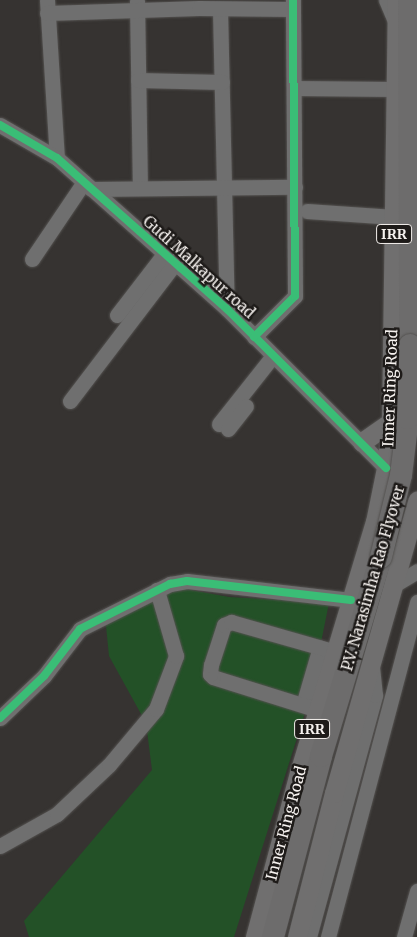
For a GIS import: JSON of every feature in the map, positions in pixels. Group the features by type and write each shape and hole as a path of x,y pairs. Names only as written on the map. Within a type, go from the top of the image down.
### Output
{"highway":[{"name":"P.V. Narasimha Rao Flyover","path":"273,937 321,756 389,530 401,475 409,364 396,6"},
{"name":"P.V. Narasimha Rao Flyover","path":"288,937 335,760 403,535 417,464"}],"main road":[{"name":"Inner Ring Road","path":"256,937 311,707 328,649 351,600 375,522 386,468 391,422 396,6"},
{"path":"362,442 391,422"},
{"name":"IRR","path":"297,937 334,793 417,505"},
{"path":"375,522 385,520 400,526 408,537"}],"street":[{"path":"56,158 47,7 199,4 220,9 293,5 295,296 254,337"},
{"path":"137,5 140,187"},
{"path":"220,9 227,309"},
{"path":"138,80 222,82"},
{"path":"294,88 395,90"},
{"name":"Gudi Malkapur road","path":"0,125 56,158 88,185 227,309 275,360 362,442 386,468"},
{"path":"32,259 88,185 295,187"},
{"path":"307,211 394,217"},
{"path":"117,315 170,258"},
{"path":"70,401 170,258"},
{"path":"224,426 275,360"},
{"path":"394,585 417,570"},
{"path":"0,718 44,676 80,629 157,590 187,581 351,600"},
{"path":"0,846 57,814 109,765 156,709 176,656 157,590"},
{"path":"328,937 417,602"},
{"path":"311,707 213,677 210,674 211,665 224,626 231,622 328,649"},
{"path":"309,937 375,695 372,665"},
{"path":"404,937 417,891"}],"green space":[{"path":"175,587 229,597 329,603 310,697 234,937 29,937 24,921 152,770 146,723 109,656 105,616"}],"cycle path":[{"path":"254,337 295,296 293,0"},
{"path":"0,125 57,158 181,268 227,309 386,468"},
{"path":"0,718 44,676 80,629 170,584 187,581 351,600"}]}
